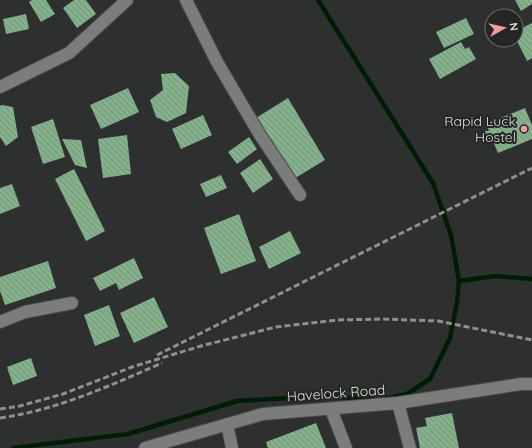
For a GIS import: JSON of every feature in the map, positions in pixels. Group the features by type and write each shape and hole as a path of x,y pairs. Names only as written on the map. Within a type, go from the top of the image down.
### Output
{"street":[{"path":"0,87 69,53 127,0"},
{"path":"186,0 220,69 260,135 300,194"},
{"path":"0,322 25,312 72,303"},
{"name":"Havelock Road","path":"145,448 263,414 398,403 521,384 532,384"},
{"path":"398,403 410,448"},
{"path":"332,409 346,448"},
{"path":"227,424 232,448"}],"building":[{"path":"32,0 46,0 55,14 41,22 29,2"},
{"path":"74,0 86,0 96,14 77,28 63,8"},
{"path":"515,0 532,0 532,4 524,9 519,8"},
{"path":"26,14 29,29 6,34 3,19"},
{"path":"466,18 474,34 444,48 436,32"},
{"path":"532,23 532,58 527,61 520,48 524,48 524,27"},
{"path":"461,42 465,49 469,47 476,59 440,79 429,59"},
{"path":"175,73 189,86 186,113 167,122 156,117 150,100 163,90 161,74"},
{"path":"128,88 139,112 101,129 90,105"},
{"path":"288,98 325,160 292,180 256,118"},
{"path":"0,106 13,107 18,137 6,146 0,137"},
{"path":"525,108 532,125 532,139 498,153 493,141 483,143 484,131 489,131 486,124"},
{"path":"203,115 212,135 181,149 172,129"},
{"path":"53,119 65,157 43,164 31,127"},
{"path":"127,135 131,174 103,178 98,139"},
{"path":"249,137 257,149 237,164 228,152"},
{"path":"62,139 81,140 87,168 75,165"},
{"path":"260,159 273,179 253,193 240,173"},
{"path":"74,169 105,231 86,241 55,179"},
{"path":"221,175 227,188 206,197 200,184"},
{"path":"12,184 20,206 0,214 0,188"},
{"path":"239,214 256,261 221,274 204,228"},
{"path":"290,231 301,253 269,269 259,247"},
{"path":"134,258 143,278 119,290 116,283 100,291 93,278"},
{"path":"48,261 56,288 5,305 0,291 0,277"},
{"path":"154,297 168,327 134,343 120,313"},
{"path":"109,305 120,336 95,346 84,315"},
{"path":"31,358 37,376 13,385 7,367"},
{"path":"452,413 459,448 420,448 416,428 427,426 425,418"},
{"path":"316,423 326,448 268,448 266,442"}],"waterway":[{"path":"318,0 433,183 451,235 459,281 457,302 450,338 430,379 407,394 383,399"},
{"path":"459,281 496,276 532,279"},
{"path":"13,448 128,434 237,401 328,396 376,400"}],"railway":[{"path":"157,355 532,168"},
{"path":"0,409 20,406 63,394 132,367 201,346 276,327 338,320 382,319 438,321 532,340"},
{"path":"0,418 62,403 162,363"}],"place":[{"name":"Rapid Luck Hostel","path":"524,129"}]}
